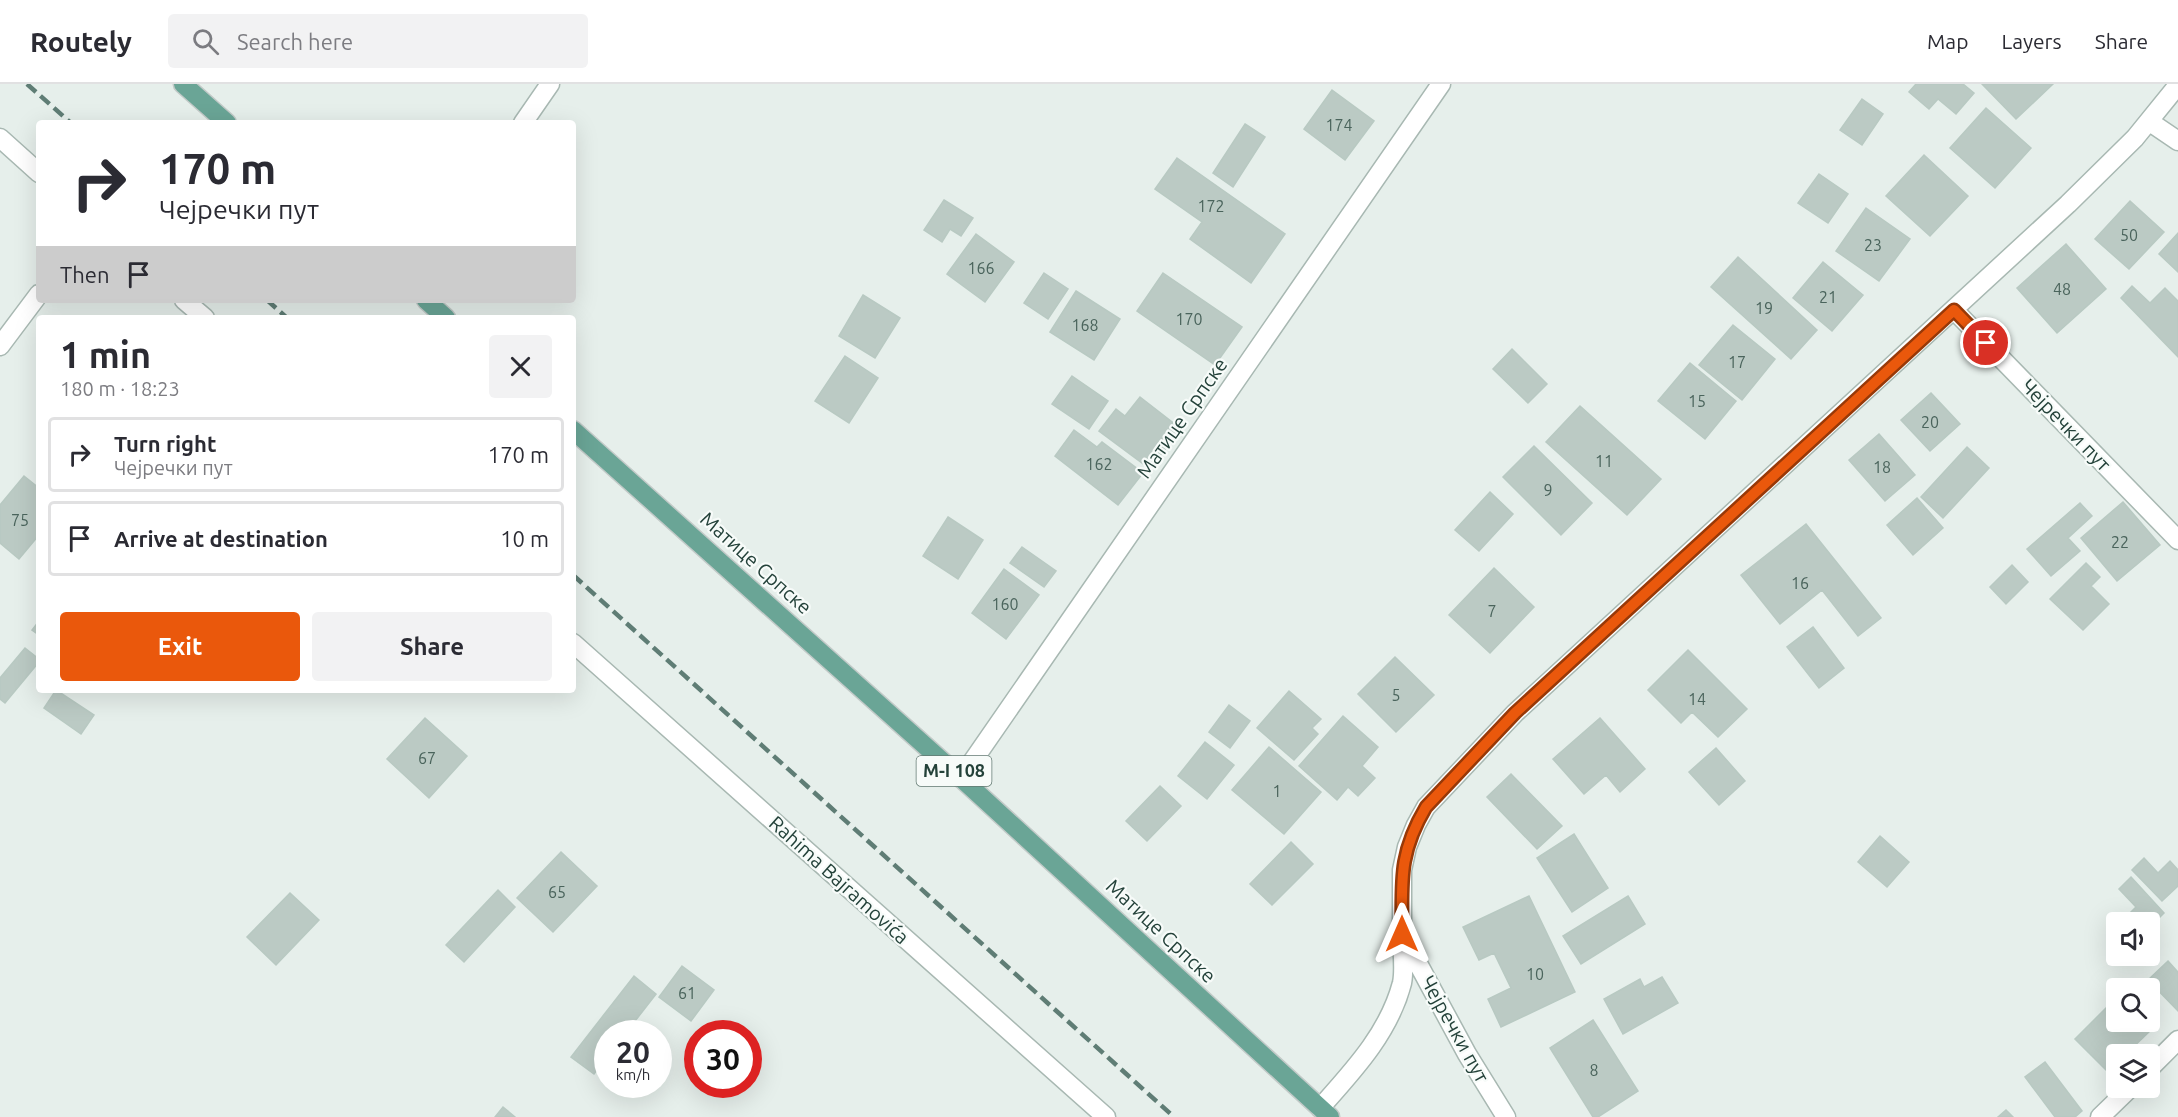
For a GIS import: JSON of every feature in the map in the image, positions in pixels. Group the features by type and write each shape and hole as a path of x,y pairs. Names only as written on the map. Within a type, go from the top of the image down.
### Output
{"main road":[{"path":"183,84 224,120"},
{"path":"429,303 443,315"},
{"name":"Матице Српске","path":"576,433 961,778 1325,1112"}],"street":[{"path":"526,120 550,84"},
{"name":"Матице Српске","path":"961,778 1441,84"},
{"name":"Чејречки пут","path":"1506,1117 1467,1054 1402,934 1402,870 1407,847 1426,807 1524,705 2068,204 2150,122 2178,85"},
{"path":"2150,122 2178,141"},
{"path":"0,138 36,170"},
{"path":"0,346 36,298"},
{"path":"188,303 202,315"},
{"name":"Чејречки пут","path":"1954,310 2178,540"},
{"name":"Rahima Bajramovića","path":"576,646 1106,1117"},
{"path":"1325,1112 1364,1057 1394,1007 1403,981 1402,934"},
{"path":"2160,1058 2178,1040"},
{"path":"2100,1117 2120,1098"}],"building":[{"path":"1916,84 1963,84 1974,93 1956,114 1938,99 1929,109 1909,92"},
{"path":"1982,84 2053,84 2016,119"},
{"path":"1332,90 1374,121 1345,160 1304,129"},
{"path":"1862,99 1883,114 1862,145 1840,130"},
{"path":"1986,108 2031,148 1995,188 1950,148"},
{"path":"1245,124 1265,137 1233,187 1213,173"},
{"path":"1924,155 1968,196 1930,236 1886,196"},
{"path":"1177,158 1285,234 1251,283 1190,239 1202,222 1155,189"},
{"path":"1819,174 1848,194 1828,223 1798,203"},
{"path":"944,200 973,218 961,236 950,229 942,242 924,230"},
{"path":"2130,201 2164,232 2129,269 2095,239"},
{"path":"1866,208 1910,239 1879,281 1836,251"},
{"path":"2178,233 2178,272 2159,254"},
{"path":"976,234 1014,262 985,302 947,274"},
{"path":"2066,244 2106,289 2057,333 2017,288"},
{"path":"1738,257 1817,330 1791,359 1711,287"},
{"path":"1823,262 1863,295 1832,331 1793,298"},
{"path":"1044,273 1068,289 1048,319 1024,303"},
{"path":"1163,273 1242,327 1215,365 1137,311"},
{"path":"2132,286 2150,303 2165,288 2178,301 2178,357 2121,298"},
{"path":"1076,291 1120,319 1094,360 1050,332"},
{"path":"863,295 900,318 875,358 839,336"},
{"path":"1733,325 1775,359 1742,400 1699,365"},
{"path":"1512,349 1547,384 1528,403 1493,369"},
{"path":"845,356 878,378 849,423 815,401"},
{"path":"1690,363 1736,401 1705,439 1658,401"},
{"path":"1072,376 1108,401 1089,429 1052,404"},
{"path":"1931,393 1960,424 1930,451 1901,420"},
{"path":"1140,397 1181,429 1150,469 1099,431 1116,409 1125,416"},
{"path":"1580,406 1661,479 1627,515 1546,442"},
{"path":"1074,430 1097,447 1102,442 1143,473 1118,505 1055,456"},
{"path":"1879,434 1915,475 1885,501 1849,460"},
{"path":"1534,446 1592,503 1561,535 1503,477"},
{"path":"1967,447 1989,468 1943,518 1921,497"},
{"path":"24,476 36,486 36,539 19,559 0,543 0,505"},
{"path":"1490,492 1513,514 1479,551 1455,530"},
{"path":"1917,498 1943,528 1913,555 1887,525"},
{"path":"2123,502 2160,545 2117,581 2081,538"},
{"path":"2080,503 2092,516 2068,538 2080,551 2051,576 2027,549"},
{"path":"948,517 983,540 958,579 923,556"},
{"path":"1806,524 1881,618 1858,636 1822,590 1780,624 1741,575"},
{"path":"1022,547 1056,571 1044,587 1010,563"},
{"path":"2086,563 2100,577 2091,586 2109,604 2083,630 2050,599"},
{"path":"2012,565 2028,582 2006,604 1990,587"},
{"path":"1494,568 1534,607 1490,653 1449,615"},
{"path":"1004,569 1039,595 1006,639 972,613"},
{"path":"1813,627 1844,668 1819,688 1787,647"},
{"path":"25,648 36,657 36,666 5,703 0,699 0,678"},
{"path":"1688,650 1747,709 1718,737 1692,712 1681,723 1648,690"},
{"path":"1395,657 1434,695 1396,732 1358,694"},
{"path":"1289,691 1321,719 1312,728 1318,734 1294,760 1257,728"},
{"path":"54,693 61,693 94,715 81,734 44,708"},
{"path":"1229,705 1250,721 1230,748 1209,732"},
{"path":"1343,716 1378,747 1362,766 1375,778 1358,796 1348,787 1337,800 1299,766"},
{"path":"425,718 467,756 429,798 387,759"},
{"path":"1600,718 1645,769 1620,792 1606,775 1584,794 1553,759"},
{"path":"1205,742 1234,765 1207,799 1178,776"},
{"path":"1269,747 1321,792 1284,834 1232,790"},
{"path":"1716,748 1745,781 1719,805 1689,772"},
{"path":"1511,774 1562,826 1537,849 1487,797"},
{"path":"1160,786 1181,806 1147,841 1126,821"},
{"path":"1574,834 1608,888 1572,912 1537,858"},
{"path":"1880,836 1909,862 1887,887 1858,862"},
{"path":"1291,842 1313,864 1272,905 1250,884"},
{"path":"561,852 597,886 553,932 517,898"},
{"path":"2144,858 2158,873 2170,861 2178,870 2178,886 2162,901 2132,870"},
{"path":"2131,877 2164,913 2160,917 2160,912 2131,912 2136,907 2119,889"},
{"path":"498,890 515,907 464,962 446,945"},
{"path":"290,893 319,920 276,965 247,937"},
{"path":"1529,896 1575,992 1501,1027 1488,999 1511,988 1494,953 1479,960 1463,927"},
{"path":"1628,896 1645,924 1581,964 1563,936"},
{"path":"2168,961 2178,972 2178,1011 2160,992 2160,978 2150,978"},
{"path":"682,966 714,990 692,1020 659,997"},
{"path":"634,976 656,994 636,1020 600,1020"},
{"path":"1662,977 1678,1003 1623,1034 1604,999 1640,979 1644,987"},
{"path":"2106,1008 2106,1032 2149,1032 2136,1044 2106,1044 2106,1070 2075,1039"},
{"path":"1593,1020 1638,1091 1598,1117 1593,1117 1550,1048"},
{"path":"594,1027 594,1074 571,1057"},
{"path":"2045,1062 2082,1111 2075,1117 2055,1117 2025,1077"},
{"path":"503,1107 515,1117 495,1117"},
{"path":"2006,1110 2013,1117 1998,1117"}],"railway":[{"path":"27,84 68,120"},
{"path":"270,303 284,315"},
{"path":"576,578 1174,1117"}],"route":[{"path":"1402,934 1402,870 1407,847 1416,825 1426,807 1515,713 1954,310 1986,343"}]}
